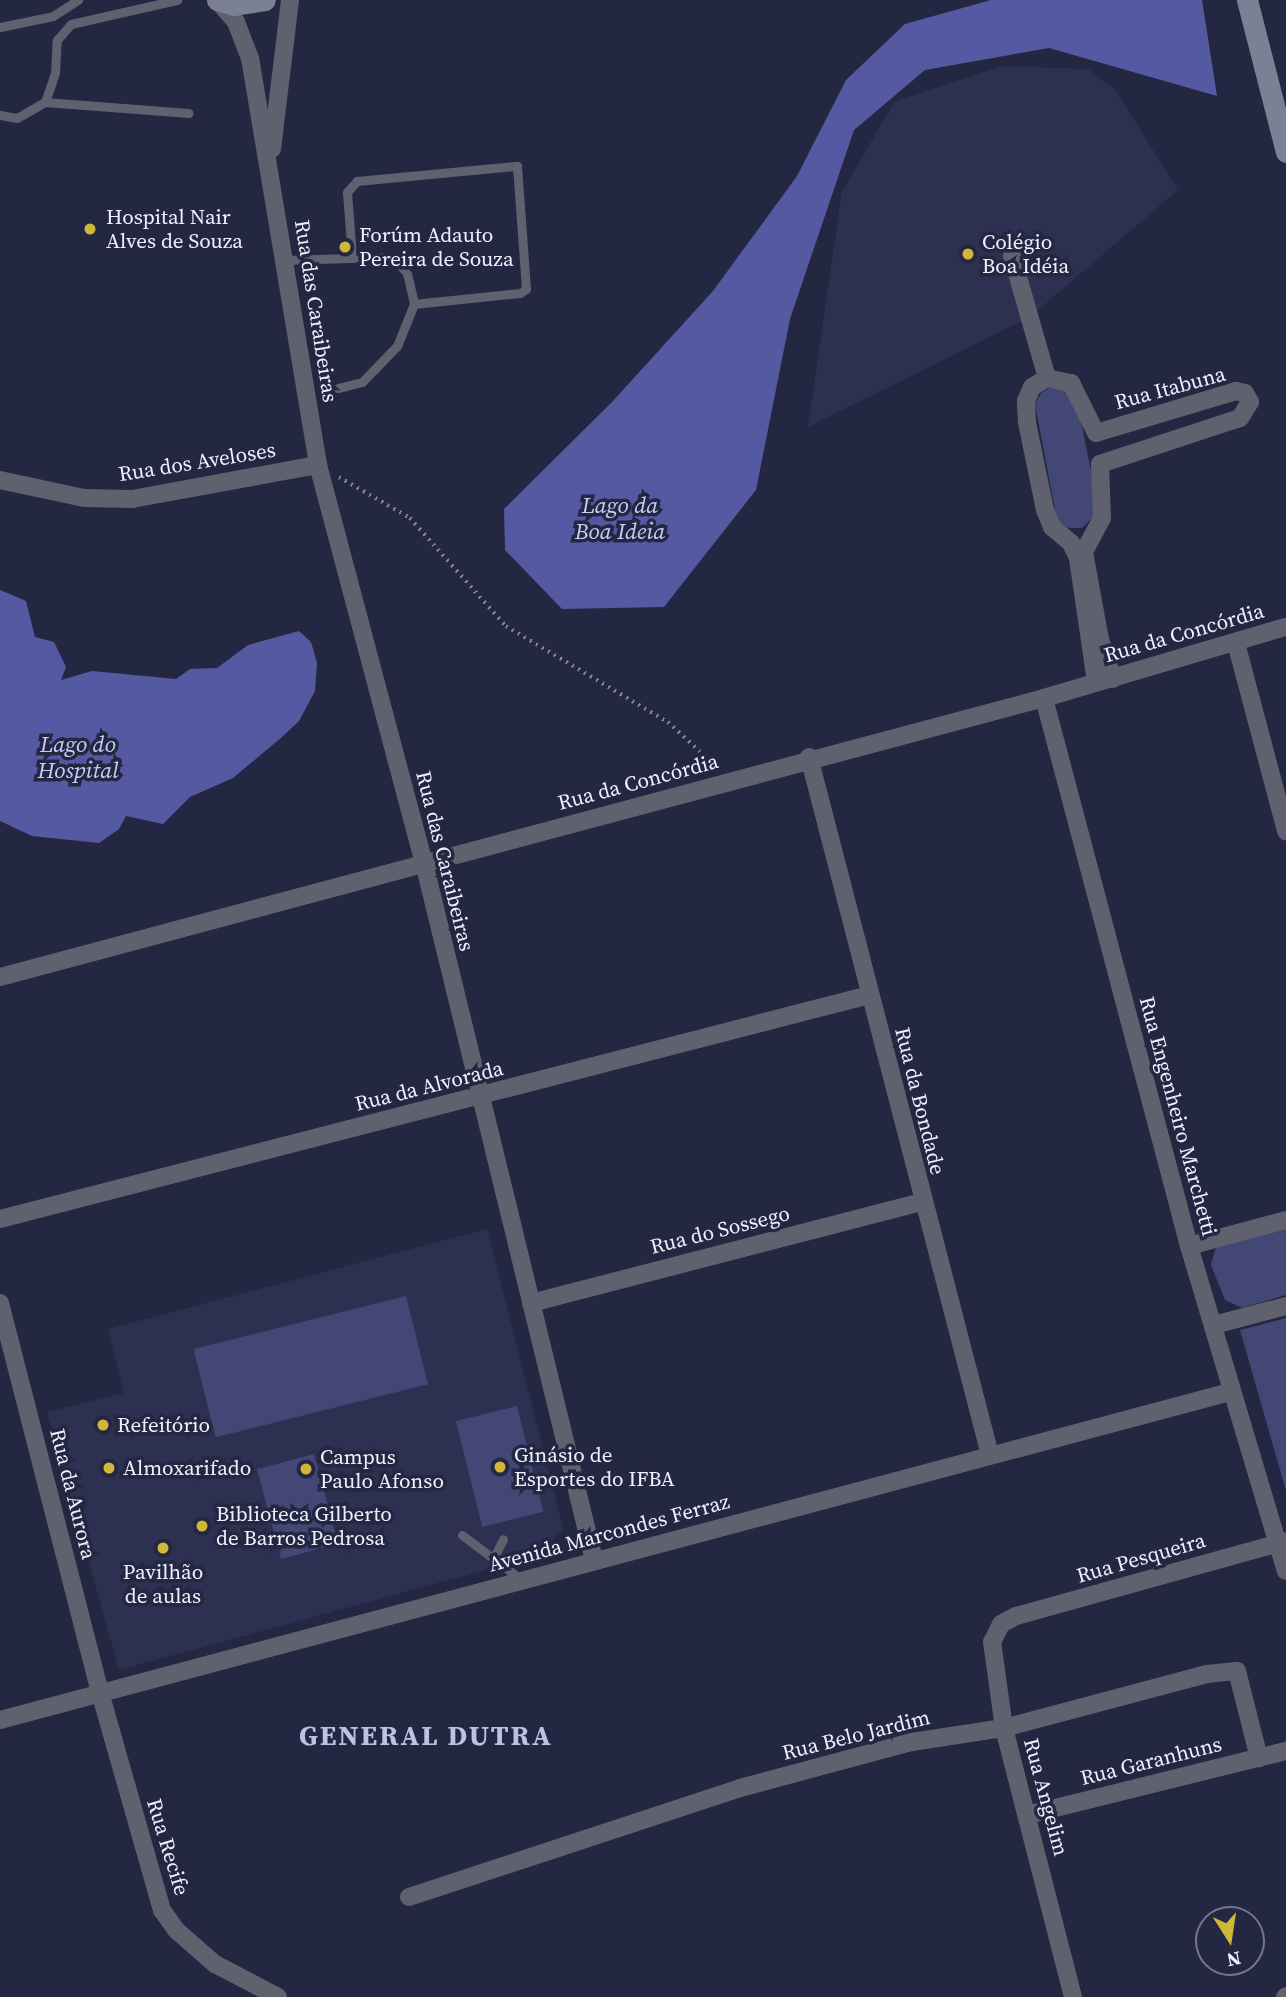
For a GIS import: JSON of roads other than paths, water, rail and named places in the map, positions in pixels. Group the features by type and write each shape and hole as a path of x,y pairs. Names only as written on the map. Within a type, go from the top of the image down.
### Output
{"street":[{"path":"217,0 234,5 265,0"},
{"name":"Rua das Caraibeiras","path":"217,0 236,22 250,58 318,465 424,863 594,1560"},
{"path":"269,170 290,0"},
{"path":"1247,0 1286,152"},
{"path":"1012,256 1047,378 1032,387 1026,401 1027,422 1045,510 1052,527 1071,543 1078,558 1105,680"},
{"name":"Rua Itabuna","path":"1047,378 1071,383 1096,433 1236,391 1245,393 1250,402 1240,418 1100,464 1102,518 1084,552 1105,680"},
{"name":"Rua dos Aveloses","path":"0,480 84,498 132,499 318,465"},
{"name":"Rua da Concórdia","path":"0,977 809,757 1044,698 1286,627"},
{"path":"1236,643 1286,831"},
{"name":"Rua Engenheiro Marchetti","path":"1044,698 1189,1246 1214,1325 1230,1392 1282,1542 1286,1571"},
{"name":"Rua da Bondade","path":"809,757 922,1202 990,1455"},
{"name":"Rua da Alvorada","path":"0,1219 869,995"},
{"name":"Rua do Sossego","path":"531,1303 922,1202"},
{"path":"1189,1246 1286,1220"},
{"name":"Rua da Aurora","path":"0,1303 101,1696"},
{"path":"1214,1325 1286,1306"},
{"name":"Avenida Marcondes Ferraz","path":"0,1720 101,1696 594,1560 1230,1392"},
{"name":"Rua Pesqueira","path":"1016,1616 1282,1542"},
{"name":"Rua Angelim","path":"1016,1616 1000,1624 992,1642 1004,1728 1073,1997"},
{"name":"Rua Belo Jardim","path":"409,1897 740,1788 912,1742 1004,1728 1207,1674 1237,1671 1259,1758"},
{"name":"Rua Recife","path":"101,1696 162,1910 176,1930 215,1964 278,1997"},
{"name":"Rua Garanhuns","path":"1027,1815 1286,1751"}],"lane":[{"path":"0,27 52,16 78,0"},
{"path":"45,102 55,73 60,32 96,15 177,0"},
{"path":"0,115 18,118 45,102 189,113"},
{"path":"352,257 348,192 357,181 517,166 526,289 520,293 414,304"},
{"path":"284,260 382,257 399,264 410,281 414,304 397,346 378,370 362,382 338,388"},
{"path":"462,1535 522,1580"},
{"path":"494,1557 503,1539"}],"water":[{"name":"Lago da Boa Ideia","path":"991,0 1202,0 1217,96 1049,48 925,70 854,130 790,319 756,490 664,607 562,609 505,550 504,509 612,402 713,291 797,176 846,80 905,24"},
{"name":"Lago do Hospital","path":"0,590 26,601 35,637 54,642 66,667 61,680 92,671 176,679 190,669 217,668 248,645 299,631 311,642 317,663 315,691 299,721 282,737 233,778 190,797 163,824 126,816 119,829 99,843 32,836 0,821"}],"place":[{"name":"Hospital Nair Alves de Souza","path":"90,229"},
{"name":"Forúm Adauto Pereira de Souza","path":"345,247"},
{"name":"Colégio Boa Idéia","path":"968,254"},
{"name":"Refeitório","path":"103,1425"},
{"name":"Ginásio de Esportes do IFBA","path":"500,1467"},
{"name":"Almoxarifado","path":"109,1468"},
{"name":"Campus Paulo Afonso","path":"306,1469"},
{"name":"Biblioteca Gilberto de Barros Pedrosa","path":"202,1526"},
{"name":"Pavilhão de aulas","path":"163,1548"}],"district":[{"name":"GENERAL DUTRA","path":"426,1735"}]}
